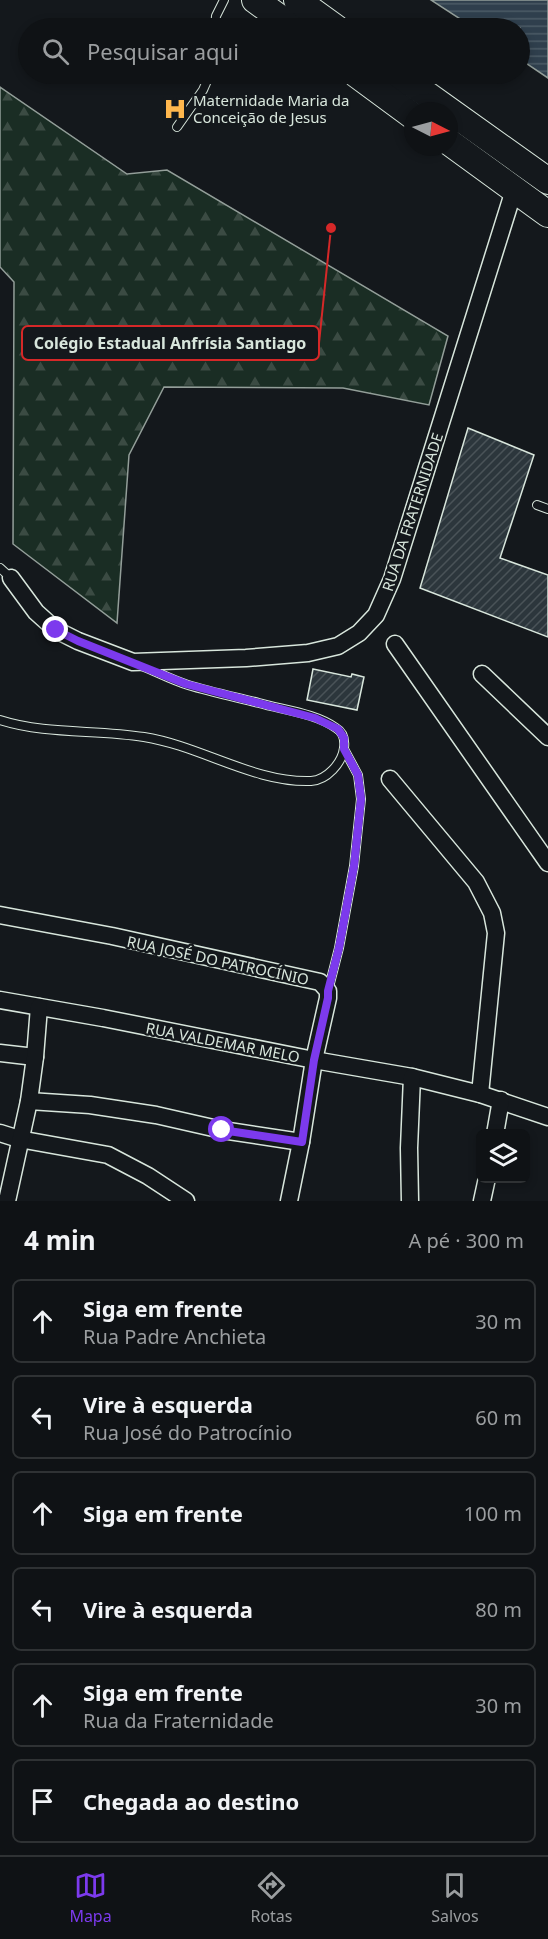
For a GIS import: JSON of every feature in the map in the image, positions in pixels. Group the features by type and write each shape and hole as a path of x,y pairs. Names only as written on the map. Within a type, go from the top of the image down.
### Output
{"main road":[{"path":"255,0 280,18"},
{"path":"297,0 322,18"},
{"path":"370,84 404,109"},
{"path":"412,84 548,181"},
{"path":"458,149 548,214"}],"street":[{"name":"RUA DA FRATERNIDADE","path":"5,573 36,612 56,630 133,662 246,658 308,652 338,646 359,633 376,615 392,579 514,190"},
{"path":"395,644 548,863"},
{"path":"482,674 548,737"},
{"path":"390,778 476,882 492,913 496,933 480,1094"},
{"name":"RUA JOSÉ DO PATROCÍNIO","path":"0,915 112,936 320,982 328,991 328,998 314,1060 302,1142 289,1201"},
{"name":"RUA VALDEMAR MELO","path":"0,1000 412,1077 501,1100 548,1116"},
{"path":"6,1201 29,1101 39,1008"},
{"path":"0,1053 35,1057"},
{"path":"411,1201 409,1148 412,1077"},
{"path":"496,1129 501,1100"},
{"path":"29,1101 90,1105 156,1115 222,1130 302,1142"},
{"path":"0,1133 19,1139 108,1155 148,1176 186,1201"},
{"path":"482,1201 486,1183"}],"lane":[{"path":"216,18 224,0"},
{"path":"177,127 205,84"},
{"path":"537,505 548,509"},
{"path":"0,720 20,727 47,731 144,737 181,746 254,772 282,779 314,781 340,762 344,749 344,738 338,729 315,718 186,684 133,662"},
{"path":"328,991 339,948 354,866 361,799 358,775 344,749"}],"green space":[{"path":"0,87 127,174 167,170 448,336 429,405 343,388 164,387 129,455 117,623 13,544 14,282 0,267"}],"water":[{"path":"431,0 548,0 548,78 530,66 530,18 459,18"}],"building":[{"path":"468,428 534,455 500,558 548,575 548,637 420,588"},
{"path":"313,669 351,677 352,674 364,677 357,710 307,700"}],"place":[{"name":"Maternidade Maria da Conceição de Jesus","path":"175,109"},
{"name":"Colégio Estadual Anfrísia Santiago","path":"331,228"}],"route":[{"path":"56,630 186,684 315,718 338,729 344,738 344,749 358,775 361,799 354,866 339,948 314,1060 302,1142 222,1130"}]}
